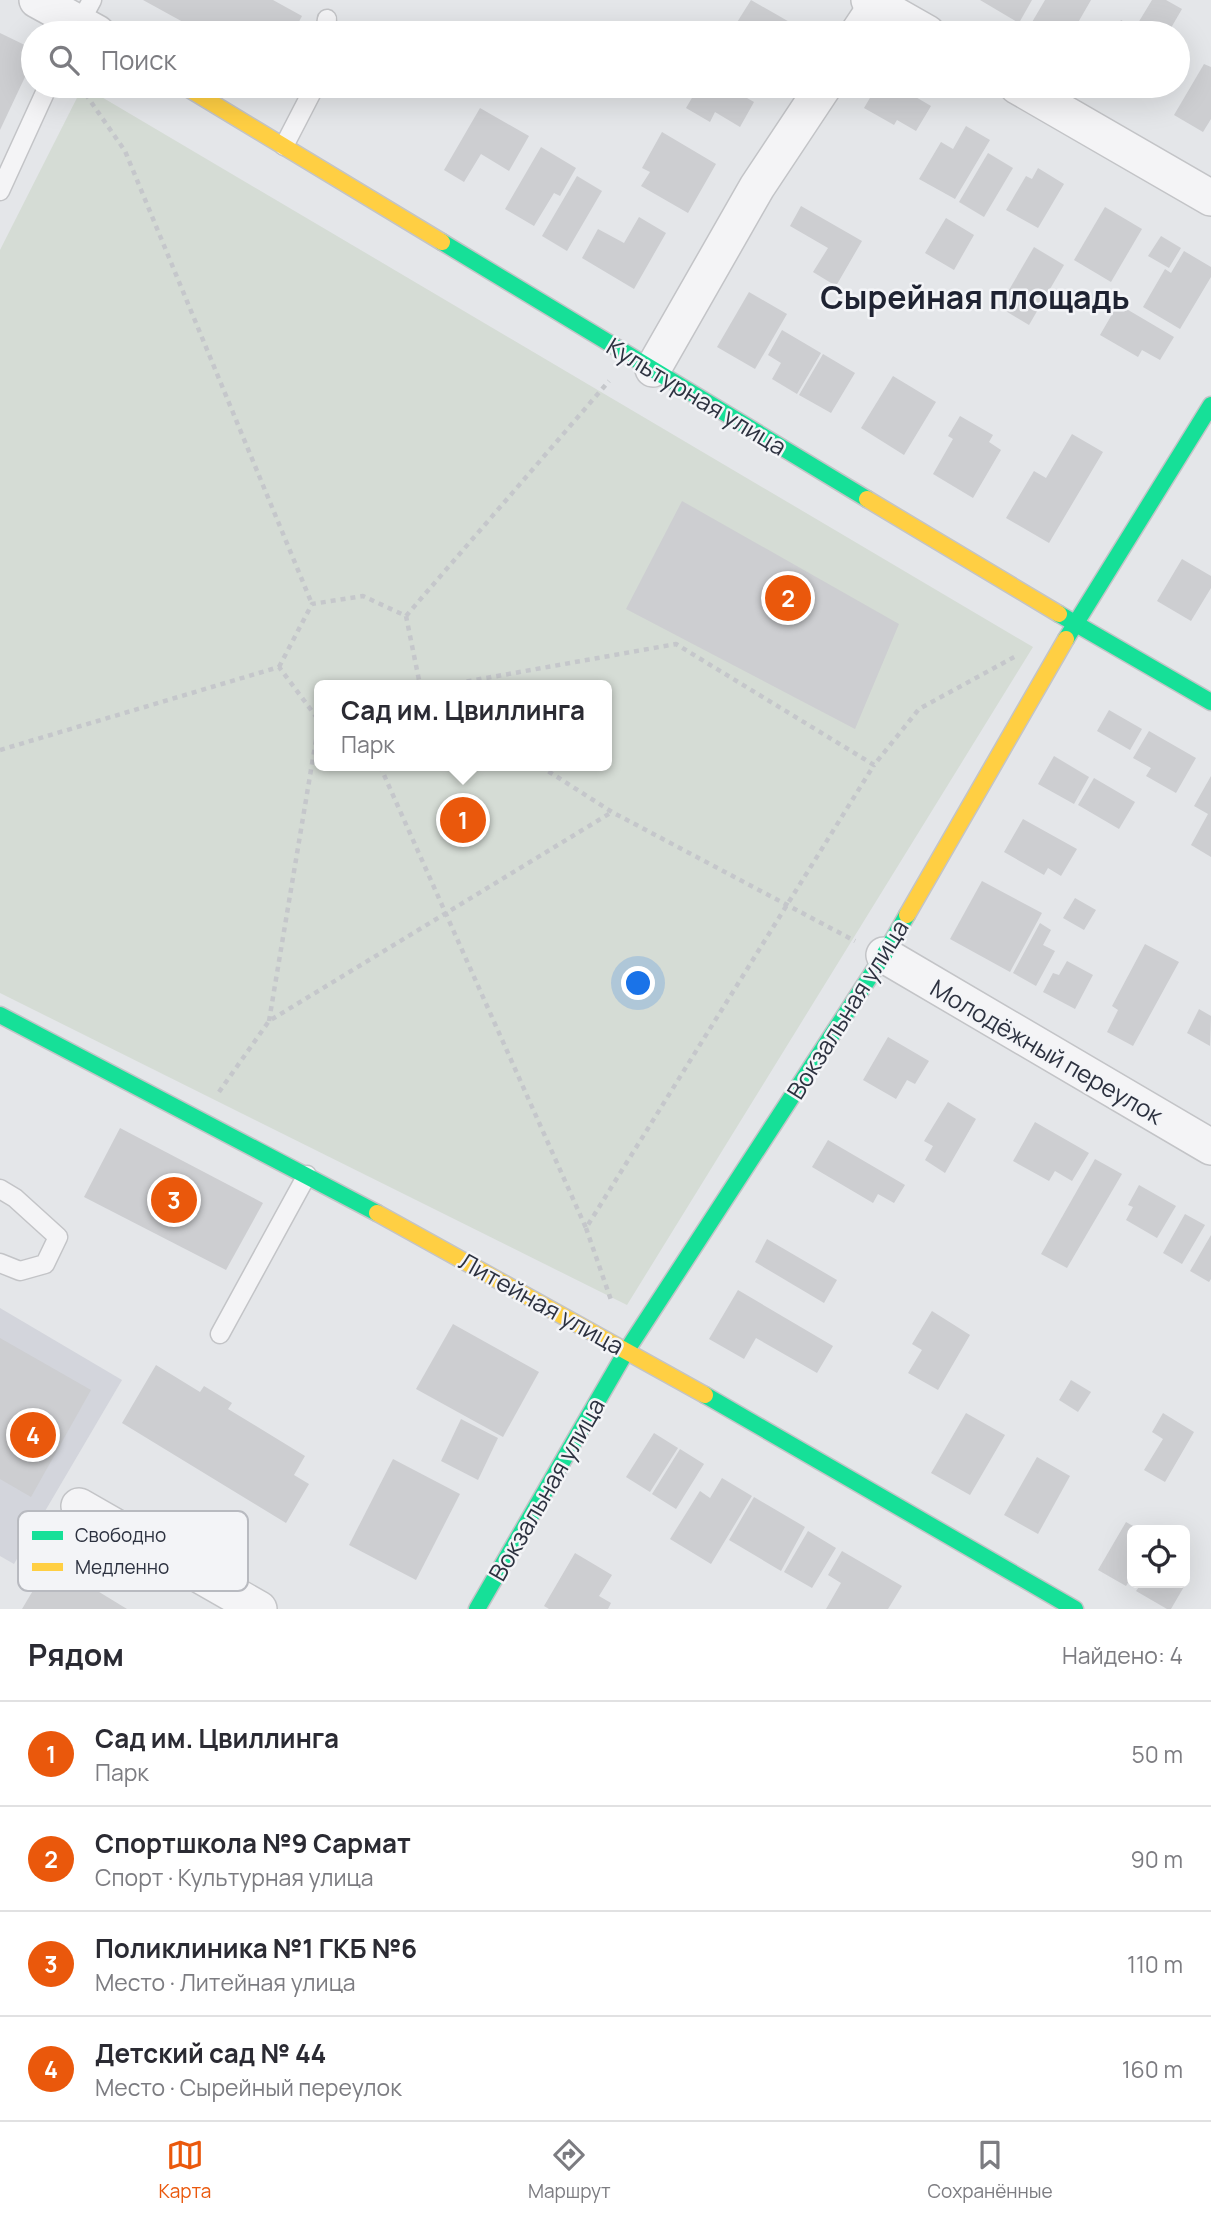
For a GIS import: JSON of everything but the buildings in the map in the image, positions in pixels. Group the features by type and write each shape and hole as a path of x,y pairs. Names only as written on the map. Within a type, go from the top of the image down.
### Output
{"street":[{"path":"37,0 84,21"},
{"path":"864,21 875,1 908,21"},
{"name":"Культурная улица","path":"204,98 1075,624 1211,702"},
{"path":"653,369 757,187 816,98"},
{"path":"1038,98 1211,198"},
{"name":"Вокзальная улица","path":"477,1609 627,1350 884,955 1075,624 1211,405"},
{"name":"Молодёжный переулок","path":"884,955 1211,1147"},
{"name":"Литейная улица","path":"0,1015 307,1175 627,1350 1075,1609"},
{"path":"79,1506 88,1511"},
{"path":"228,1591 259,1609"}],"lane":[{"path":"0,191 43,98"},
{"path":"284,145 309,98"},
{"path":"220,1334 307,1175"},
{"path":"0,1189 15,1198 58,1237 45,1264 20,1271 0,1263"}],"path":[{"path":"88,98 125,151 312,604"},
{"path":"406,616 617,372 653,369"},
{"path":"312,604 363,596 406,616"},
{"path":"0,750 279,667 312,604"},
{"path":"406,616 419,680"},
{"path":"475,680 676,644 874,765"},
{"path":"586,1228 874,765 919,709 1027,650"},
{"path":"279,667 314,715"},
{"path":"269,1021 314,752"},
{"path":"382,771 586,1228 611,1301"},
{"path":"548,771 612,812 884,955"},
{"path":"200,1120 269,1021 612,812"}],"shaded area":[{"path":"77,98 103,98 1033,647 627,1305 0,993 0,250"},
{"path":"0,1308 122,1380 45,1511 18,1511 18,1557 14,1564 0,1556"}],"traffic: fast":[{"path":"442,242 867,499"},
{"path":"1066,639 1211,405"},
{"path":"1059,614 1211,702"},
{"path":"477,1609 627,1350 884,955 907,915"},
{"path":"0,1015 377,1213"},
{"path":"705,1395 1075,1609"}],"traffic: slow":[{"path":"204,98 442,242"},
{"path":"867,499 1059,614"},
{"path":"907,915 1066,639"},
{"path":"377,1213 705,1395"}],"place":[{"name":"Спортшкола №9 Сармат","path":"788,598"},
{"name":"Сад им. Цвиллинга","path":"463,820"},
{"name":"Поликлиника №1 ГКБ №6","path":"174,1200"},
{"name":"Детский сад № 44","path":"33,1435"}],"district":[{"name":"Сырейная площадь","path":"975,297"}]}
